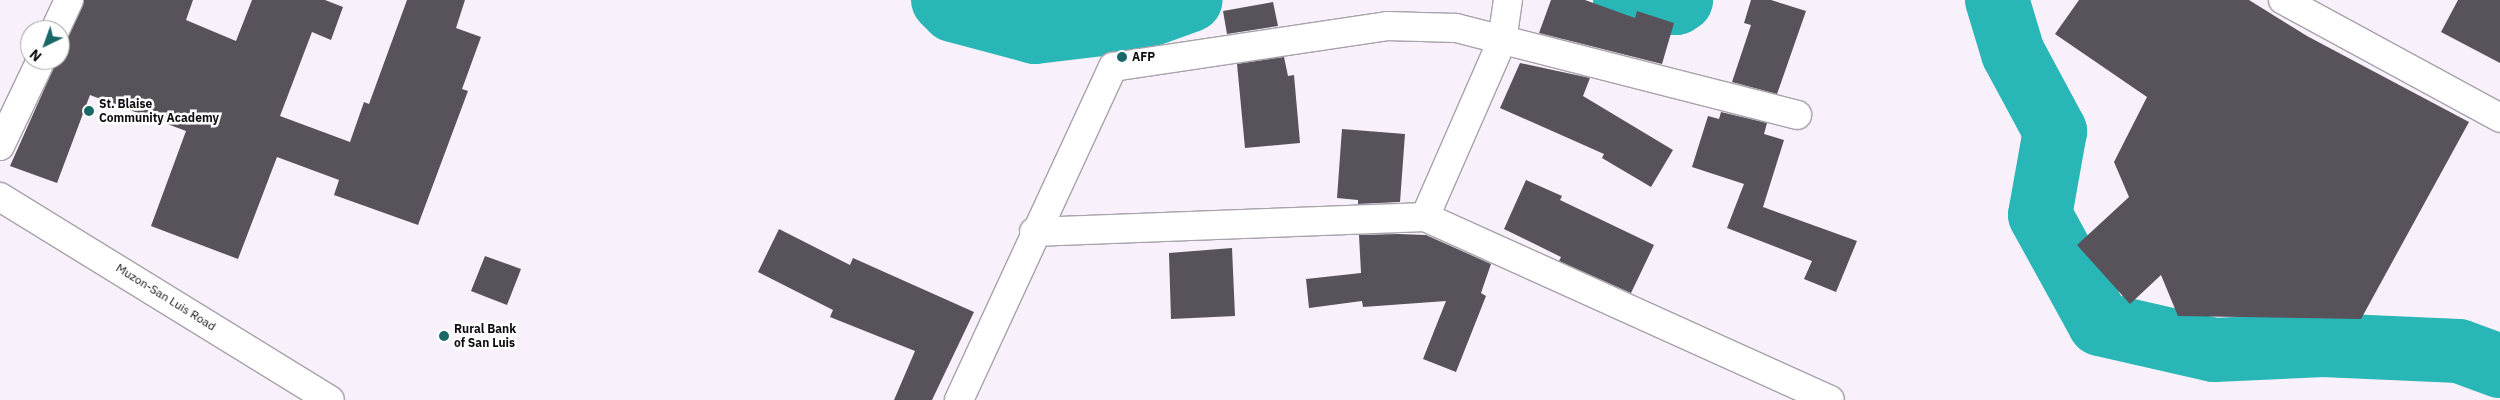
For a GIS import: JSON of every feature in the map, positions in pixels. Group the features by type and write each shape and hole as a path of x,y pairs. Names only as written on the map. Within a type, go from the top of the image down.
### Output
{"street":[{"path":"60,20 69,0"},
{"path":"1425,217 1502,41 1508,0"},
{"path":"2283,0 2500,118"},
{"path":"959,400 1034,232 1112,67 1387,26 1456,28 1796,115"},
{"path":"0,146 36,70"},
{"name":"Muzon-San Luis Road","path":"0,197 330,400"},
{"path":"1034,232 1425,217 1830,400"}],"building":[{"path":"84,0 193,0 186,20 236,41 252,0 325,0 343,7 331,40 312,32 280,116 350,142 364,102 369,104 407,0 465,0 456,28 481,37 462,89 468,91 418,225 334,195 339,180 277,157 238,259 151,226 186,131 90,95 57,183 10,166 53,70 70,70 70,31"},
{"path":"1551,0 1585,0 1635,18 1637,11 1674,23 1662,64 1539,33"},
{"path":"1751,0 1771,0 1806,11 1777,94 1732,82 1751,25 1744,23"},
{"path":"2079,0 2249,0 2307,36 2469,122 2361,319 2178,316 2161,275 2130,304 2077,245 2129,197 2114,162 2147,97 2055,34"},
{"path":"2458,0 2500,0 2500,63 2441,32"},
{"path":"1273,2 1278,26 1227,34 1223,11"},
{"path":"1284,57 1288,76 1294,75 1300,143 1245,148 1237,64"},
{"path":"1520,63 1590,78 1583,96 1673,150 1651,187 1602,158 1604,154 1500,108"},
{"path":"1721,112 1767,123 1764,134 1784,140 1763,207 1857,241 1836,292 1804,279 1812,261 1727,228 1744,184 1692,167 1708,116 1719,119"},
{"path":"1342,129 1405,134 1400,202 1358,204 1358,200 1337,198"},
{"path":"1526,180 1562,196 1560,200 1654,245 1631,293 1559,261 1561,257 1504,229"},
{"path":"779,229 850,265 853,258 974,312 932,400 894,400 915,351 830,317 833,310 758,272"},
{"path":"1359,235 1426,235 1491,264 1481,293 1486,296 1456,372 1423,359 1446,301 1363,307 1362,301 1309,308 1306,279 1361,273"},
{"path":"1232,248 1235,316 1171,319 1169,253"},
{"path":"485,256 521,269 507,305 471,291"}],"waterway":[{"path":"943,0 953,10 1035,32 1135,20 1191,0"},
{"path":"1625,0 1676,3 1681,0"},
{"path":"1997,0 2013,53 2055,131 2040,215 2100,324 2214,350 2323,345 2459,351 2500,366"}],"place":[{"name":"AFP","path":"1122,57"},
{"name":"St. Blaise Community Academy","path":"89,111"},
{"name":"Rural Bank of San Luis","path":"444,336"}]}
